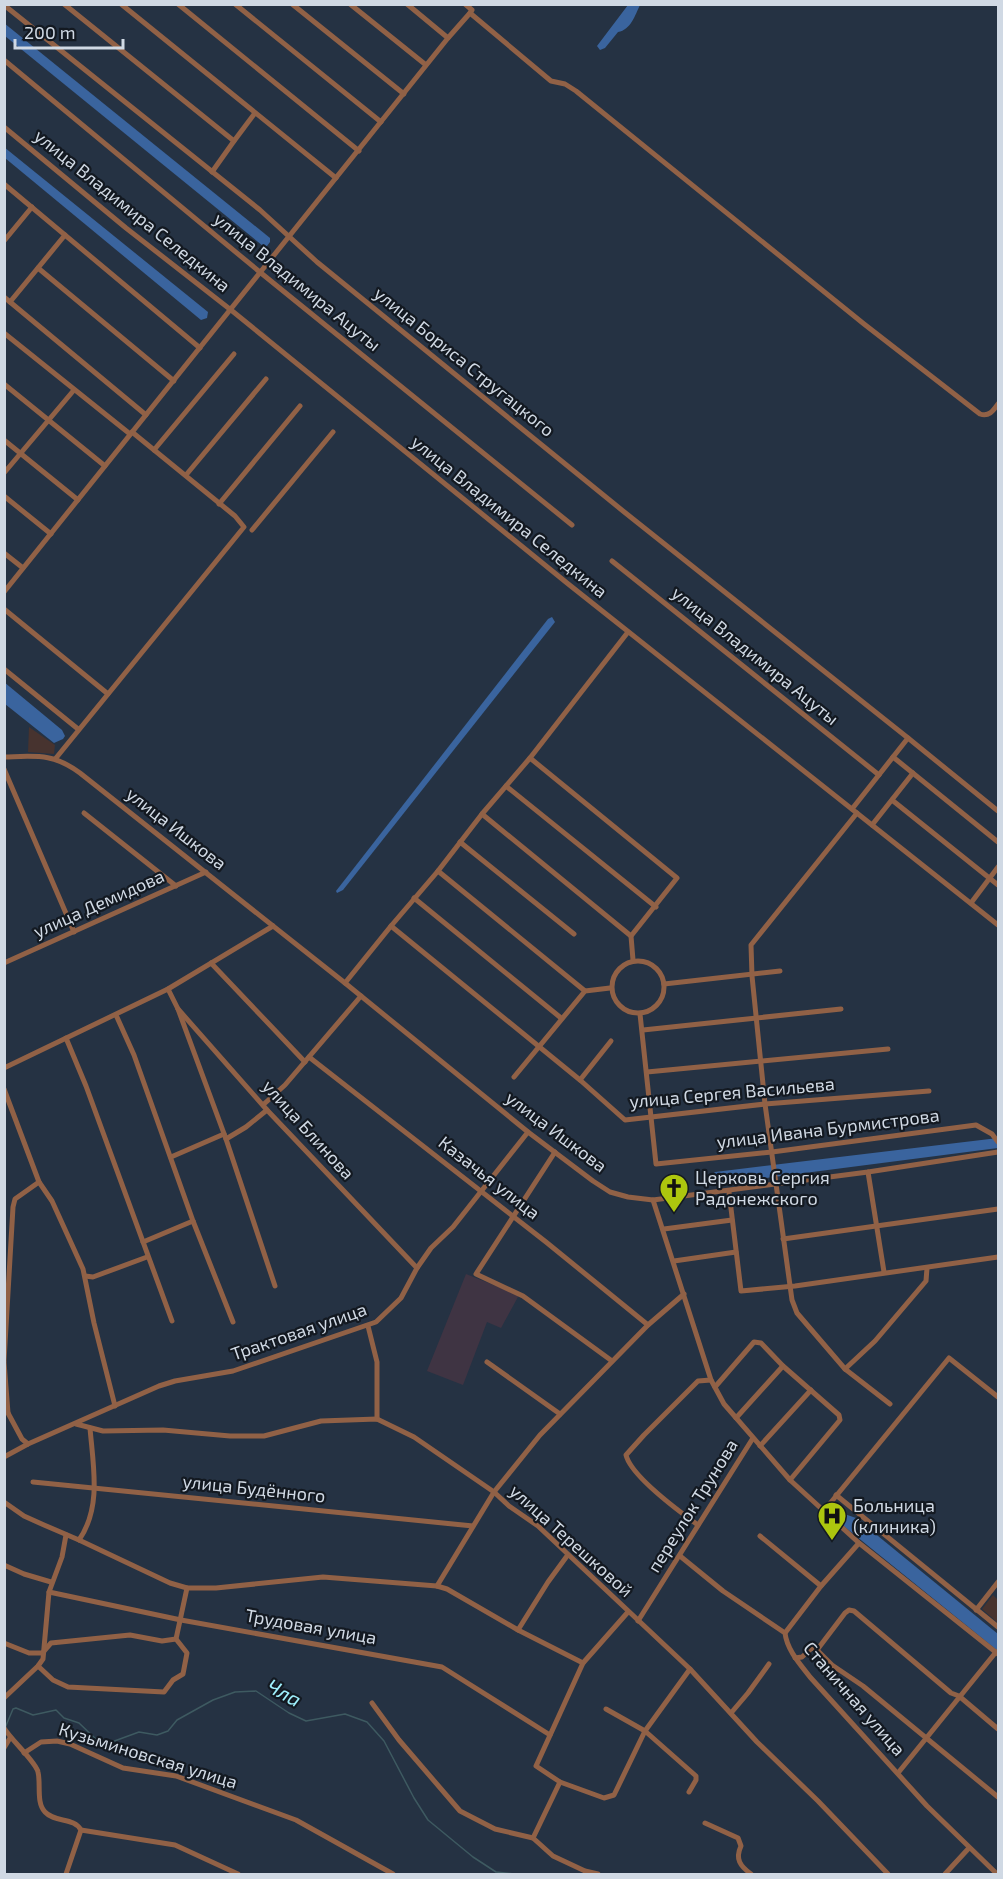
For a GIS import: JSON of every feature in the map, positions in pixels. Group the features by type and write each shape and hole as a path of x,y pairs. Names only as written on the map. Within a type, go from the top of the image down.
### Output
{"street":[{"path":"64,4 234,141"},
{"path":"121,4 336,178"},
{"path":"178,4 359,151"},
{"path":"235,4 381,122"},
{"path":"292,4 404,94"},
{"path":"350,4 426,65"},
{"path":"407,4 448,38"},
{"path":"4,592 470,13 472,10 465,4"},
{"name":"улица Бориса Стругацкого","path":"4,5 212,172 317,262 623,511 999,811"},
{"path":"470,13 555,84 565,84 576,91 864,324 980,414 985,416 990,414 999,404"},
{"name":"улица Владимира Ацуты","path":"4,60 261,273 572,525"},
{"path":"212,172 255,113"},
{"name":"улица Владимира Селедкина","path":"4,127 628,632 999,925"},
{"path":"4,184 200,348"},
{"path":"5,241 32,207"},
{"path":"10,302 65,235"},
{"path":"38,268 174,381"},
{"path":"4,297 146,414"},
{"path":"4,333 254,530 333,432"},
{"path":"154,450 234,354"},
{"path":"186,475 266,379"},
{"path":"4,384 105,466"},
{"path":"4,473 74,390"},
{"path":"219,504 300,406"},
{"path":"4,440 78,500"},
{"path":"4,496 51,534"},
{"path":"56,758 243,530 243,523"},
{"path":"4,553 24,568"},
{"name":"улица Владимира Ацуты","path":"612,561 879,776"},
{"path":"4,609 108,694"},
{"path":"345,983 438,872 482,813 531,758 628,632"},
{"path":"4,669 78,729"},
{"path":"890,1404 845,1369 797,1313 788,1286 765,1104 751,945 855,811 908,738"},
{"name":"улица Ишкова","path":"4,757 32,756 56,758 65,762 345,983 528,1132 610,1192 653,1200 729,1192 999,1152"},
{"path":"531,758 677,878 631,936 633,960"},
{"path":"893,758 999,842"},
{"path":"4,769 74,932"},
{"path":"872,825 913,773"},
{"path":"506,786 656,907"},
{"path":"892,800 999,885"},
{"path":"84,813 176,886"},
{"path":"482,813 631,936"},
{"path":"460,842 574,934"},
{"path":"971,903 999,867"},
{"name":"улица Демидова","path":"4,963 206,872"},
{"path":"438,872 585,992"},
{"path":"414,898 561,1018"},
{"path":"4,1068 168,989 273,926"},
{"name":"улица Сергея Васильева","path":"391,926 580,1080 625,1120 765,1104 929,1091"},
{"path":"633,960 652,965 664,984 662,999 657,1006 640,1014 620,1006 610,988 622,965 633,960"},
{"path":"211,963 305,1062"},
{"path":"664,984 752,976 780,971"},
{"path":"514,1077 585,992 610,988"},
{"path":"168,989 178,1009 225,1137 275,1286"},
{"path":"171,1157 246,1127 266,1107 361,996"},
{"name":"улица Блинова","path":"178,1009 417,1268"},
{"path":"643,1030 841,1009"},
{"path":"640,1014 651,1118"},
{"path":"116,1015 134,1055 193,1221 233,1322"},
{"path":"66,1038 86,1086 172,1322"},
{"path":"580,1080 612,1041"},
{"path":"647,1072 888,1049"},
{"name":"Казачья улица","path":"309,1057 648,1325"},
{"path":"4,1089 39,1182 52,1202 86,1276 85,1284 115,1406"},
{"name":"улица Ивана Бурмистрова","path":"651,1118 656,1164 772,1152 976,1125 992,1134 999,1142"},
{"name":"Трактовая улица","path":"4,1457 28,1444 167,1384 233,1371 368,1326 386,1315 401,1298 431,1248 453,1227 528,1132"},
{"path":"555,1152 476,1274 523,1296 612,1361"},
{"path":"868,1172 884,1272"},
{"path":"28,1444 22,1439 6,1412 4,1362 6,1303 15,1199 39,1182"},
{"path":"729,1192 741,1291 999,1257"},
{"path":"653,1200 711,1380 724,1404 790,1480 823,1512 997,1653 959,1696 898,1773"},
{"path":"783,1239 999,1209"},
{"path":"664,1229 732,1220"},
{"path":"143,1242 193,1221"},
{"path":"674,1262 736,1252"},
{"path":"86,1276 93,1277 147,1257"},
{"path":"845,1369 875,1341 926,1281 927,1268"},
{"path":"437,1586 494,1492 540,1435 648,1325 684,1294"},
{"path":"368,1326 377,1362 376,1419"},
{"path":"714,1387 754,1342 761,1343 783,1366 839,1415 840,1420 790,1480"},
{"path":"823,1512 949,1358 999,1398"},
{"path":"487,1362 560,1414"},
{"path":"736,1418 783,1366"},
{"path":"698,1525 662,1497 641,1476 626,1455 698,1381 711,1380"},
{"path":"760,1446 812,1390"},
{"name":"улица Терешковой","path":"76,1424 103,1431 163,1430 230,1436 264,1436 321,1421 376,1419 427,1445 494,1492 538,1527 690,1669 757,1742 818,1801 888,1875"},
{"path":"79,1540 90,1518 95,1488 90,1428"},
{"name":"переулок Трунова","path":"638,1621 753,1438"},
{"name":"улица Будённого","path":"33,1482 473,1526"},
{"path":"836,1496 999,1627"},
{"path":"4,1502 24,1516 170,1583 187,1588 216,1588 323,1577 437,1586 447,1589 518,1630 583,1663"},
{"path":"4,1698 43,1659 49,1592 62,1557 66,1535"},
{"path":"760,1536 821,1586"},
{"path":"785,1632 859,1543"},
{"path":"518,1630 567,1556"},
{"name":"Станичная улица","path":"680,1556 723,1591 785,1632 795,1658 927,1806 997,1875"},
{"path":"4,1565 51,1582"},
{"path":"976,1610 999,1582"},
{"path":"176,1639 187,1588"},
{"name":"Трудовая улица","path":"49,1592 181,1620 442,1667 550,1735"},
{"path":"817,1650 845,1612 854,1611 951,1693 959,1696 999,1729"},
{"path":"628,1612 583,1663 536,1766 560,1782 604,1798 614,1795 645,1731 690,1669"},
{"path":"43,1653 51,1643 130,1635 162,1641 176,1639"},
{"path":"38,1666 53,1680 68,1687 164,1692 172,1680 183,1674 185,1666 187,1653 176,1639"},
{"path":"4,1643 29,1653 43,1653"},
{"path":"795,1658 802,1657 812,1648 817,1650 832,1665 863,1686 999,1797"},
{"path":"731,1713 769,1664"},
{"path":"372,1703 399,1740 460,1811 495,1829 533,1838 553,1856 598,1875"},
{"path":"606,1709 645,1731 696,1776 689,1792"},
{"path":"4,1728 10,1738 35,1764 38,1771 40,1806 50,1816 80,1828 175,1845 238,1875"},
{"path":"4,1748 10,1738"},
{"name":"Кузьминовская улица","path":"24,1753 41,1742 57,1741 70,1744 123,1767 176,1776 296,1820 393,1875"},
{"path":"533,1838 560,1782"},
{"path":"705,1823 738,1838 741,1845 737,1858 751,1875"},
{"path":"66,1875 80,1828"},
{"path":"945,1875 969,1848"}],"shaded area":[{"path":"628,5 640,5 632,22 600,50 597,46"},
{"path":"4,23 270,238 267,246 263,246 5,36"},
{"path":"4,147 208,312 207,318 201,320 5,158"},
{"path":"552,617 555,622 343,890 337,893 336,891 548,619"},
{"path":"4,682 62,730 65,736 63,739 54,743 5,704"},
{"path":"29,727 55,745 54,754 28,752"},
{"path":"998,1138 998,1148 720,1184 716,1184 712,1175 715,1172"},
{"path":"466,1274 519,1295 501,1328 487,1322 463,1385 427,1371"},
{"path":"833,1510 856,1518 998,1634 998,1651 830,1515"},
{"path":"993,1595 998,1600 998,1623 982,1609"}],"waterway":[{"name":"Чла","path":"5,1728 13,1709 16,1708 33,1715 56,1710 64,1718 79,1723 99,1742 109,1743 139,1732 157,1735 168,1731 177,1720 213,1700 235,1692 256,1691 289,1713 306,1721 345,1714 367,1722 384,1741 428,1820 473,1857 496,1872 514,1874"}],"place":[{"name":"Церковь Сергия Радонежского","path":"674,1214"},
{"name":"Больница (клиника)","path":"832,1542"}]}
